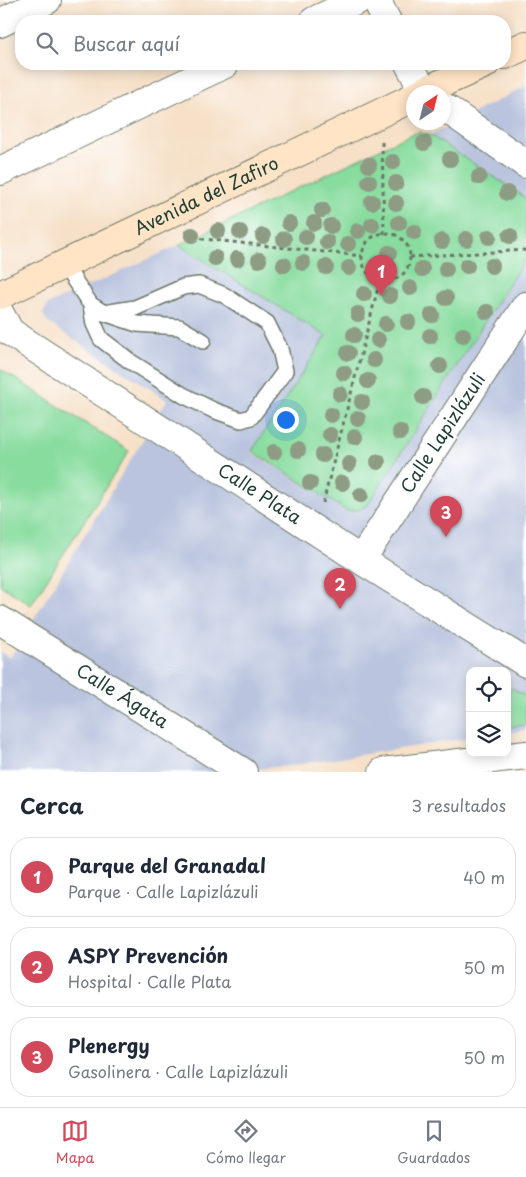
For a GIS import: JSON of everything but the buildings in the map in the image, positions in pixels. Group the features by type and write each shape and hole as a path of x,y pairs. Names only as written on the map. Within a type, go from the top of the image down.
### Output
{"main road":[{"path":"511,51 526,45"},
{"path":"438,85 472,70"},
{"name":"Avenida del Zafiro","path":"0,295 406,101"}],"street":[{"path":"327,15 358,0"},
{"path":"376,0 384,15"},
{"path":"0,23 27,3"},
{"path":"0,171 212,70"},
{"path":"411,70 419,85"},
{"path":"451,112 526,164"},
{"name":"Calle Lapizlázuli","path":"361,560 526,306"},
{"name":"Calle Plata","path":"0,314 10,332 361,560 526,663"},
{"name":"Calle Ágata","path":"0,620 243,772"},
{"path":"383,772 526,756"}],"lane":[{"path":"64,265 98,309 137,324 180,326 203,341"},
{"path":"199,285 224,295 267,323 280,349 285,371 251,417 241,420 231,417 182,395 131,362 101,339 94,324 98,309 135,308 183,287 199,285"}],"path":[{"path":"382,142 384,234"},
{"path":"384,234 397,236 403,241 408,247 410,257 407,269 402,276 388,281 372,277 367,271 362,256 368,242 374,237 384,234"},
{"path":"182,237 362,256"},
{"path":"410,257 526,250"},
{"path":"323,503 380,280"}],"shaded area":[{"path":"526,86 526,198 430,135 440,130 451,130 451,124"},
{"path":"179,245 326,336 251,452 347,511 357,510 367,506 526,257 526,730 511,732 511,667 466,667 466,739 288,766 224,772 0,772 0,652 10,658 167,400 47,322 43,314 47,305"}],"green space":[{"path":"419,132 430,135 526,198 526,257 367,506 347,511 252,451 326,336 179,245 409,135"},
{"path":"0,369 129,451 31,605 0,585"},
{"path":"512,688 526,697 526,725 511,727"}],"place":[{"name":"Parque del Granadal","path":"381,296"},
{"name":"Plenergy","path":"446,537"},
{"name":"ASPY Prevención","path":"340,609"}]}
